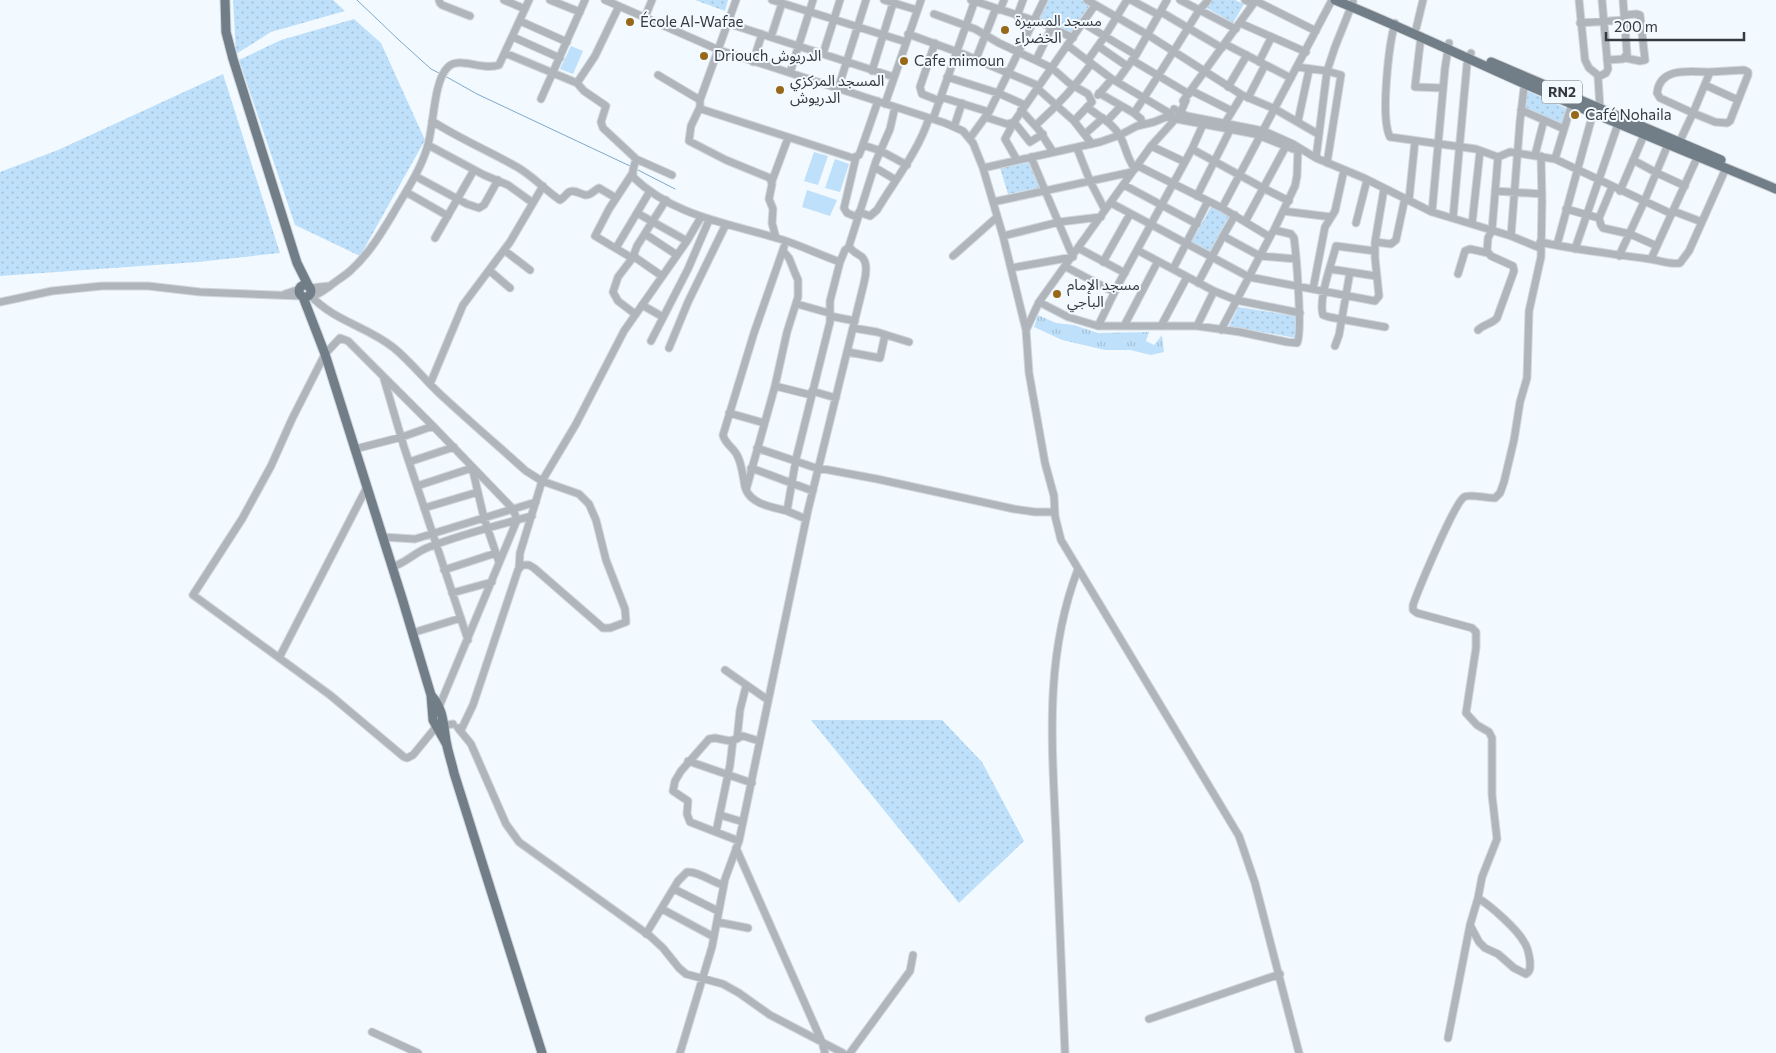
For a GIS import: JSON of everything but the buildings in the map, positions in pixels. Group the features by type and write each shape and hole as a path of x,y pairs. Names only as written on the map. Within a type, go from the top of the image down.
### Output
{"main road":[{"path":"225,0 225,23 229,44 431,695 443,720 447,746 542,1053"},
{"name":"RN2","path":"1333,0 1351,3 1669,142 1697,158 1776,189"},
{"name":"RN2","path":"1596,111 1618,124 1644,135 1679,143 1776,184"},
{"path":"431,695 432,716 443,720"}],"street":[{"path":"439,0 442,5 470,16"},
{"path":"504,0 525,9"},
{"path":"0,302 52,291 102,286 148,286 200,292 283,295 306,292 317,295 347,274 360,261 377,239 406,192 428,146 440,80 444,71 452,64 457,63 489,67 499,64 529,0"},
{"path":"550,0 580,12"},
{"path":"541,99 584,0"},
{"path":"605,0 718,50 931,118 954,127 970,138 983,168 1003,236 1026,330 1029,373 1061,540 1239,836 1256,883 1299,1053"},
{"path":"645,17 652,0"},
{"path":"736,0 691,126 689,141 726,160 767,176 772,181"},
{"path":"790,73 813,0"},
{"path":"823,54 840,0"},
{"path":"838,88 866,0"},
{"path":"884,0 917,10"},
{"path":"920,0 894,78 856,157 844,208 847,213 872,216 907,165 940,99 974,0 1017,16 1034,20 1073,38"},
{"path":"976,59 998,9 1004,0"},
{"path":"1017,16 1023,0"},
{"path":"970,138 987,115 1044,0"},
{"path":"1087,0 1148,35 1245,97 1275,109 1318,134"},
{"path":"1036,125 1058,106 1075,87 1127,0"},
{"path":"1131,0 1291,78"},
{"path":"1074,121 1132,60 1167,0"},
{"path":"1180,0 1238,26 1306,52"},
{"path":"1134,113 1143,96 1189,28 1199,9 1208,0"},
{"path":"1245,0 1255,2 1316,31"},
{"path":"1222,208 1333,0"},
{"path":"1423,0 1415,87 1443,88"},
{"path":"1556,245 1576,169 1596,111 1599,76 1586,63 1580,24 1579,0"},
{"path":"1599,76 1607,72 1602,0"},
{"path":"1623,0 1628,50 1625,58"},
{"path":"772,37 777,1 883,35 935,44 976,59 1038,87 1074,121 1092,144"},
{"path":"872,71 893,2"},
{"path":"1026,330 1039,302 1066,267 1151,146 1169,126 1255,2"},
{"path":"1316,158 1327,71 1351,3"},
{"path":"577,83 595,56 619,6"},
{"path":"1017,160 1005,139 1023,108 1095,6"},
{"path":"934,14 966,25 1052,68 1075,87 1084,91 1092,100"},
{"path":"1580,24 1637,14 1640,16 1645,60 1640,62 1625,58 1607,60"},
{"path":"520,21 567,42"},
{"path":"727,23 894,78"},
{"path":"1084,23 1105,36 1132,60"},
{"path":"1395,23 1386,83 1386,127 1388,135 1392,138 1460,146 1476,149 1498,157 1508,152 1555,159 1644,202 1702,222"},
{"path":"1036,60 1052,27"},
{"path":"753,62 762,34"},
{"path":"513,37 560,58"},
{"path":"1197,196 1215,162 1232,111 1245,97 1262,63 1271,38"},
{"path":"935,44 920,87 922,94 962,103 1007,124 1014,122"},
{"path":"1067,45 1114,80 1175,115 1263,133 1432,212 1540,245 1556,245 1619,256 1680,263 1689,251 1726,168"},
{"path":"1432,212 1448,45"},
{"path":"1098,46 1132,60 1189,95 1232,111"},
{"path":"506,52 577,83 584,91 606,106 601,122 603,128 631,152 636,159 672,175"},
{"path":"1228,87 1247,55"},
{"path":"1453,218 1466,72 1470,55"},
{"path":"1297,68 1327,71 1341,75 1327,163"},
{"path":"1298,121 1310,70"},
{"path":"1747,71 1748,75 1730,121 1724,124 1660,98 1657,93 1660,83 1665,76 1673,73 1710,72 1747,71"},
{"path":"1679,143 1710,72"},
{"path":"658,75 700,103 705,111 847,157 856,157"},
{"path":"948,77 998,93 1023,108 1043,134 1053,152"},
{"path":"1511,236 1525,80"},
{"path":"1705,84 1738,100"},
{"path":"1099,93 1134,113 1142,124"},
{"path":"1555,159 1572,100"},
{"path":"954,127 962,103"},
{"path":"1085,134 1121,106"},
{"path":"787,511 791,483 830,322 830,301 840,262 845,250 849,247 858,214 890,129 895,107"},
{"path":"1087,107 1105,120 1120,135 1135,169"},
{"path":"1521,110 1564,129"},
{"path":"983,168 1092,144 1120,135 1142,124 1175,115"},
{"path":"1448,1038 1470,925 1482,877 1496,845 1497,832 1492,796 1491,735 1490,732 1472,721 1466,713 1476,633 1472,628 1417,614 1413,610 1412,605 1462,500 1470,496 1495,498 1502,490 1514,440 1520,402 1528,378 1529,311 1540,256 1542,194 1538,156 1544,120"},
{"path":"432,121 469,143 517,167 560,200 571,191 587,196 591,195 597,188 616,198"},
{"path":"1098,326 1124,273 1192,149 1204,121"},
{"path":"1014,122 1030,142 1043,134"},
{"path":"1575,249 1618,124"},
{"path":"1263,133 1286,146 1299,149"},
{"path":"1620,191 1644,135"},
{"path":"746,490 775,386 787,332 797,304 799,289 798,280 789,258 783,251 772,223 773,209 769,199 772,181 788,138"},
{"path":"1375,242 1390,244 1396,240 1407,199 1415,141"},
{"path":"1619,256 1669,142"},
{"path":"863,145 881,151 907,165"},
{"path":"428,146 498,180 533,203"},
{"path":"1151,146 1185,162"},
{"path":"1245,222 1286,146"},
{"path":"1077,148 1103,214"},
{"path":"1192,149 1289,201"},
{"path":"1221,330 1289,201 1297,180 1299,149"},
{"path":"1472,224 1480,151"},
{"path":"1031,157 1073,256"},
{"path":"1488,253 1488,238 1492,230 1498,157"},
{"path":"1651,259 1697,158"},
{"path":"636,159 632,174 597,229 595,236 662,276"},
{"path":"1633,160 1685,186"},
{"path":"874,168 896,180"},
{"path":"993,202 1090,181 1135,169 1173,183 1245,222 1272,233 1286,233 1293,236 1300,333 1297,343 1196,326 1098,326 1068,317 1039,302"},
{"path":"435,238 474,170"},
{"path":"1314,289 1325,227 1335,211 1344,170"},
{"path":"632,174 650,191 700,217 779,239 840,262"},
{"path":"415,176 474,207 482,207 498,180"},
{"path":"1356,223 1367,180"},
{"path":"430,384 464,305 504,250 542,186"},
{"path":"1124,186 1197,224"},
{"path":"1612,187 1599,218 1600,225 1603,228 1630,234 1657,246"},
{"path":"1111,203 1249,277 1373,301 1377,300 1379,296 1376,276 1375,242 1384,189"},
{"path":"616,248 650,191"},
{"path":"1495,191 1542,194"},
{"path":"406,192 448,216"},
{"path":"636,314 616,299 613,292 618,277 633,257 637,246 666,200"},
{"path":"1173,269 1208,201"},
{"path":"1566,209 1599,218"},
{"path":"1283,211 1331,216"},
{"path":"637,213 686,241"},
{"path":"1003,236 1059,222 1103,214"},
{"path":"1103,262 1130,214"},
{"path":"1198,283 1234,215"},
{"path":"461,730 475,698 519,568 520,553 542,481 576,424 624,331 677,255 700,217"},
{"path":"953,256 996,217"},
{"path":"651,341 688,269 709,220"},
{"path":"669,348 691,296 726,224"},
{"path":"645,234 677,255"},
{"path":"1223,236 1260,256 1296,259"},
{"path":"1375,250 1336,246 1325,291 1322,307 1323,315 1385,327"},
{"path":"680,1053 714,937 723,885 743,822 806,519 864,283 866,264 861,256 849,247"},
{"path":"1078,248 1124,273"},
{"path":"1458,274 1465,251 1470,249 1488,253 1513,266 1514,271 1497,318 1478,330"},
{"path":"504,250 530,270"},
{"path":"1137,250 1186,277 1236,300 1300,313"},
{"path":"783,251 754,333 723,437 739,458 746,490 752,498 766,506 787,511 806,519"},
{"path":"1011,268 1073,256"},
{"path":"1124,326 1158,261"},
{"path":"1066,267 1114,292"},
{"path":"1330,269 1376,276"},
{"path":"490,271 510,288"},
{"path":"1335,346 1350,272"},
{"path":"1162,326 1186,277"},
{"path":"1196,326 1214,291"},
{"path":"306,292 321,307 375,335 393,347 430,384 526,471 542,481 579,494 586,500 592,508 606,560 625,609 626,622 610,628 602,628 534,568 525,564 519,568"},
{"path":"797,304 830,314 854,325 909,342"},
{"path":"642,305 663,317"},
{"path":"340,338 348,341 434,426 513,509 517,520 468,640 443,720 413,755 407,758 330,695 193,595 242,519 271,466 325,354 340,338 348,322"},
{"path":"848,352 880,358 885,335"},
{"path":"384,378 432,533 468,640"},
{"path":"775,386 836,398"},
{"path":"729,413 764,423"},
{"path":"355,449 402,438 434,426"},
{"path":"410,462 454,447"},
{"path":"757,448 818,468 1014,509 1055,512"},
{"path":"417,486 472,467"},
{"path":"472,467 484,518 500,562"},
{"path":"751,468 813,491"},
{"path":"279,658 367,487"},
{"path":"424,508 478,492"},
{"path":"382,537 412,539 536,502"},
{"path":"392,567 402,563 416,552 436,544 532,516"},
{"path":"412,539 416,552"},
{"path":"444,570 496,553"},
{"path":"1065,1053 1052,734 1053,678 1062,618 1078,569"},
{"path":"452,593 492,582"},
{"path":"412,633 460,618"},
{"path":"725,670 768,700"},
{"path":"716,832 746,686"},
{"path":"443,720 461,730 471,744 498,807 514,837 646,934 663,948 682,972 730,988 770,1015 843,1053"},
{"path":"759,741 746,736 735,739 712,738 688,761 675,781 673,791 688,800 688,820 698,826 716,832 737,844 822,1042 825,1053"},
{"path":"688,761 752,783"},
{"path":"720,815 743,822"},
{"path":"646,934 682,876 689,872 723,885"},
{"path":"674,889 718,911"},
{"path":"1470,925 1479,942 1486,948 1498,954 1518,971 1528,974 1530,962 1525,942 1497,912 1478,898"},
{"path":"662,909 714,937"},
{"path":"717,922 748,928"},
{"path":"850,1053 910,970 913,955"},
{"path":"1149,1019 1280,974"},
{"path":"372,1032 418,1053"}],"green space":[{"path":"233,0 333,0 345,11 271,32 236,54"},
{"path":"695,0 728,0 725,11"},
{"path":"1048,0 1082,0 1091,6 1073,34 1039,18"},
{"path":"1212,0 1235,0 1244,4 1233,23 1207,8"},
{"path":"354,19 381,43 425,140 360,256 295,225 239,60 281,40"},
{"path":"571,46 583,51 573,74 560,69"},
{"path":"223,74 280,253 198,262 0,276 0,172 58,150"},
{"path":"1527,91 1568,109 1563,127 1525,109"},
{"path":"814,152 828,156 818,185 804,181"},
{"path":"835,159 849,164 840,192 825,188"},
{"path":"1031,162 1041,188 1008,194 1000,168"},
{"path":"807,190 837,200 830,216 802,207"},
{"path":"1211,207 1229,216 1209,253 1191,243"},
{"path":"1238,307 1295,316 1296,338 1229,326"},
{"path":"1038,315 1056,323 1074,325 1098,333 1149,332 1146,341 1154,345 1162,335 1164,352 1151,355 1130,350 1105,350 1062,340 1034,327"},
{"path":"811,720 942,720 982,762 1024,841 959,903"}],"waterway":[{"path":"357,0 431,69 439,73"},
{"path":"445,76 477,94 630,166"},
{"path":"636,169 675,189"}],"place":[{"name":"École Al-Wafae","path":"630,22"},
{"name":"مسجد المسيرة الخضراء","path":"1005,30"},
{"name":"Driouch الدريوش","path":"704,56"},
{"name":"Cafe mimoun","path":"904,61"},
{"name":"المسجد المركزي الدريوش","path":"780,90"},
{"name":"Café Nohaila","path":"1575,115"},
{"name":"مسجد الإمام الباجي","path":"1057,294"}]}
